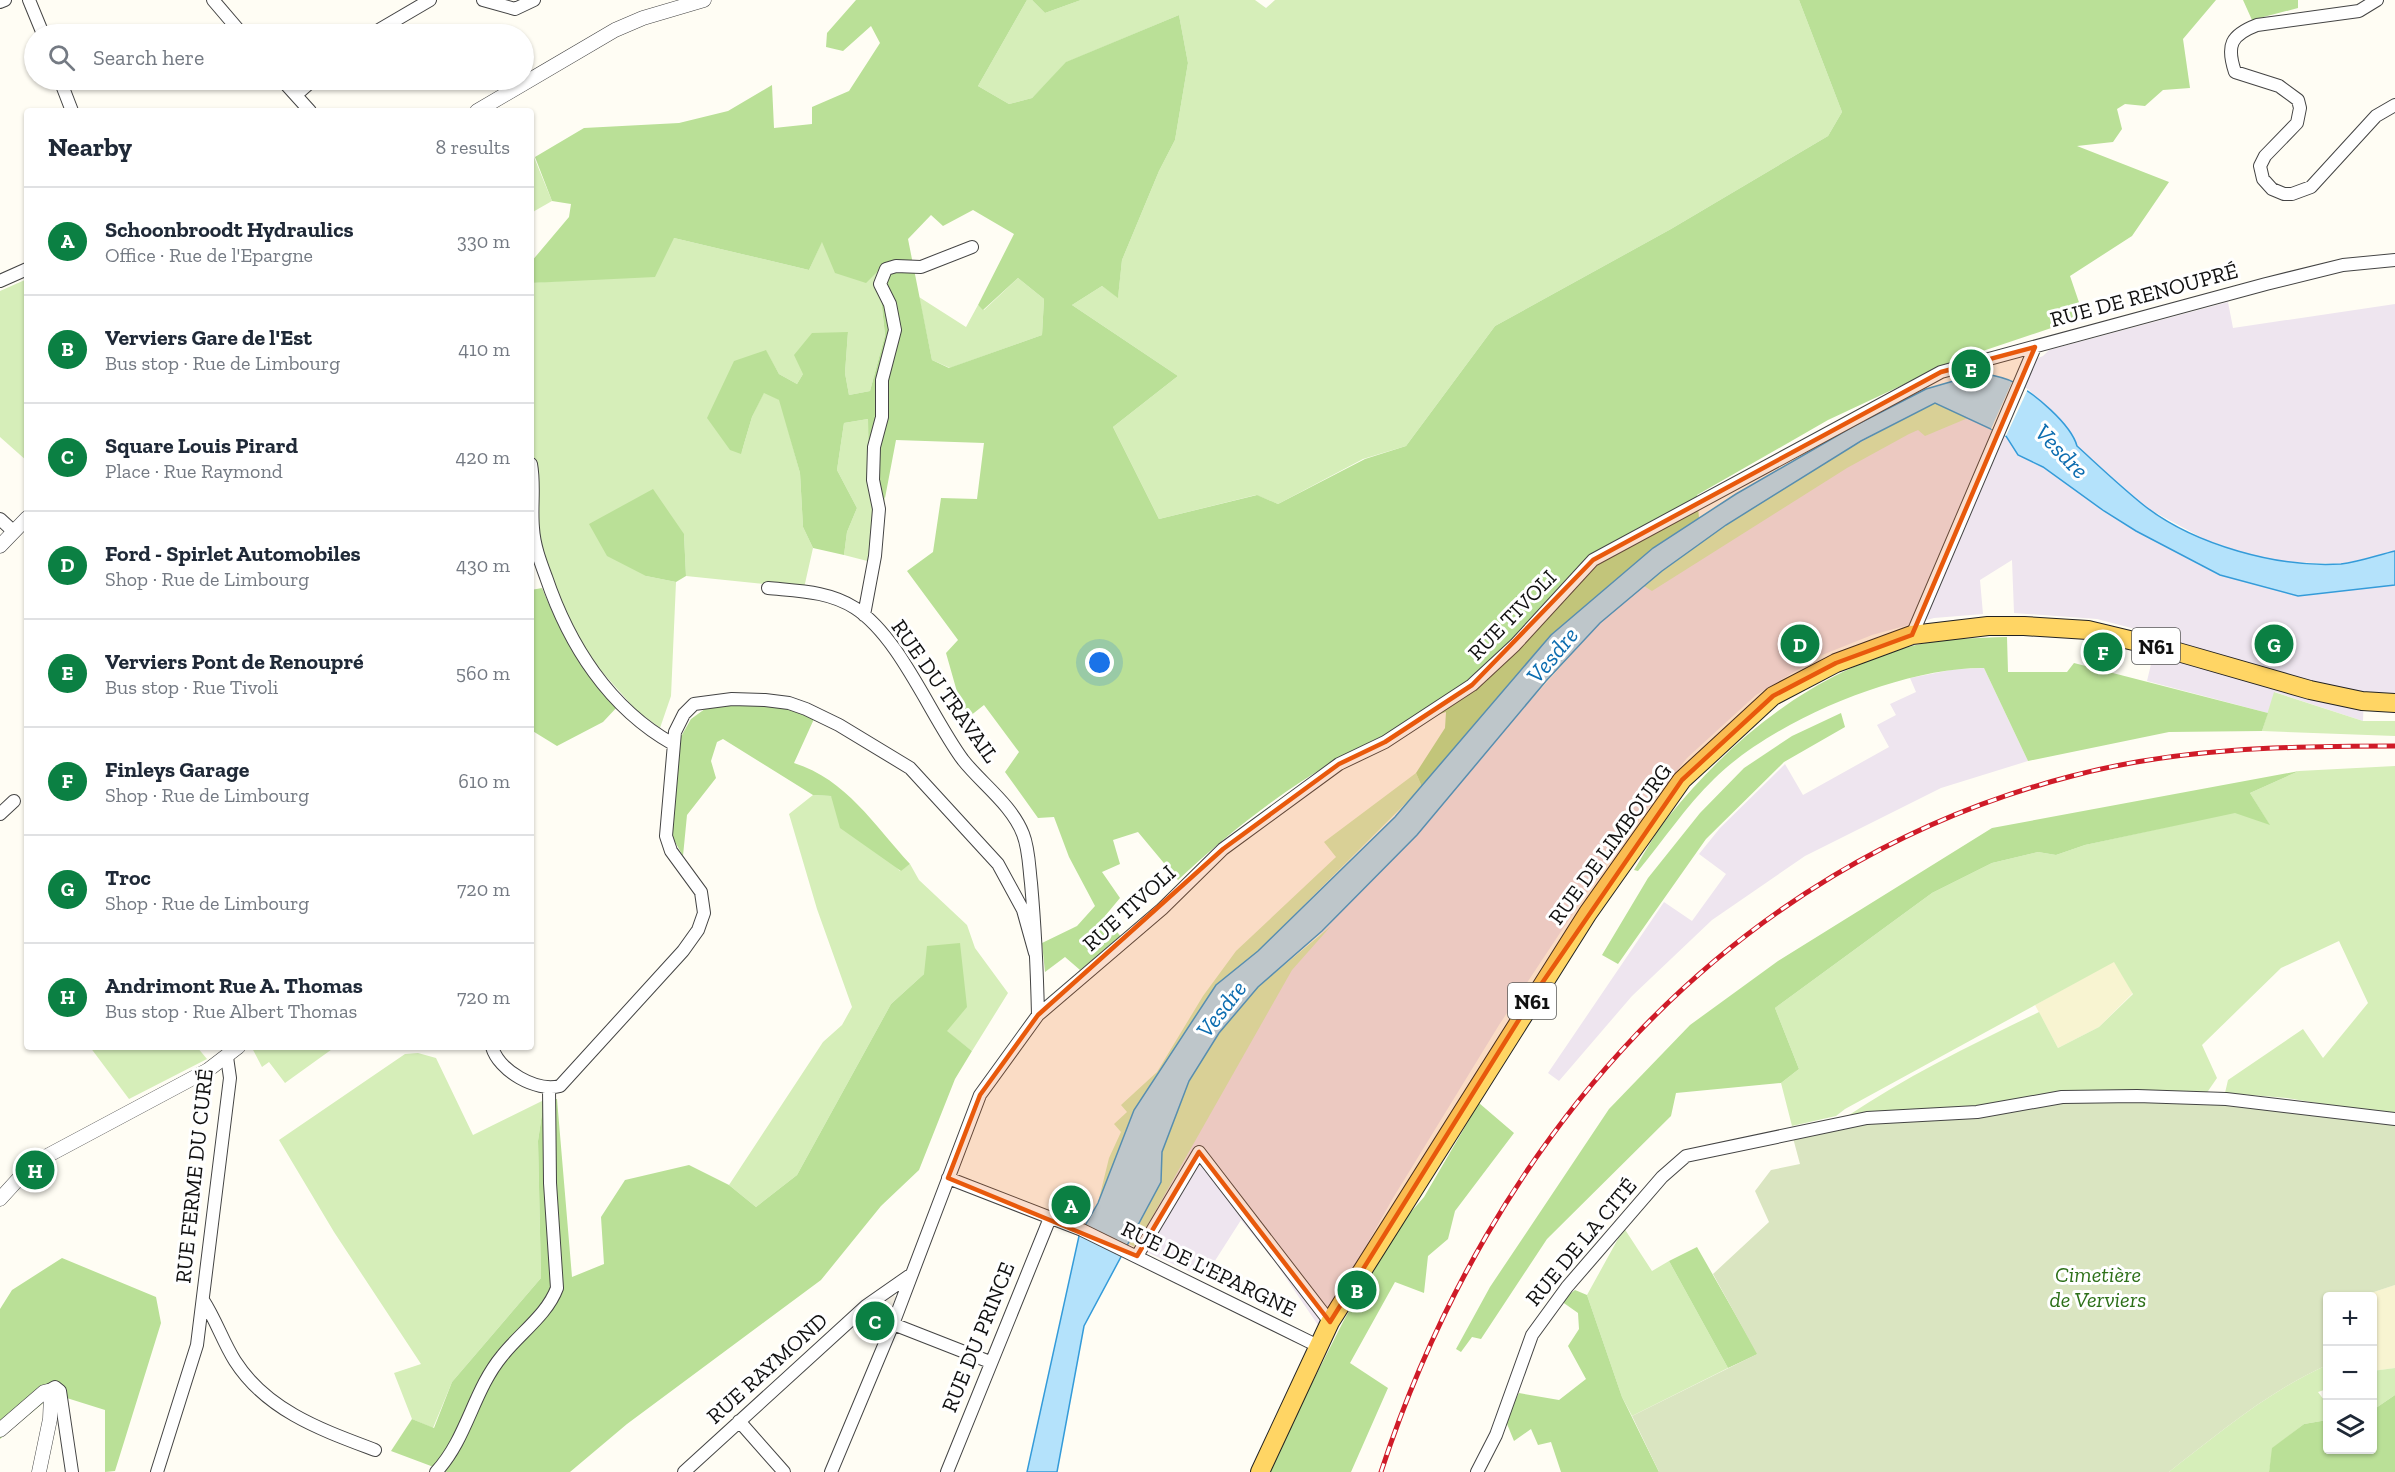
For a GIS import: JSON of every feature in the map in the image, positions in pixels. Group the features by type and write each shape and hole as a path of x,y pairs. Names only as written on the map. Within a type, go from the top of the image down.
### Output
{"main road":[{"name":"RUE DE LIMBOURG","path":"1260,1472 1330,1322 1540,986 1635,844 1682,780 1773,696 1836,663 1912,635 1988,626 2088,630 2171,650 2310,690 2361,701 2395,703"}],"street":[{"path":"0,2 5,0"},
{"path":"29,0 39,24"},
{"path":"389,24 430,0"},
{"path":"483,0 515,9 534,0"},
{"path":"534,78 615,30 643,18 704,0"},
{"path":"2377,0 2359,11 2257,25 2242,31 2232,41 2230,56 2235,72 2279,86 2298,100 2300,108 2297,123 2265,156 2260,166 2265,181 2272,189 2284,194 2292,194 2311,187 2376,116 2395,105"},
{"path":"216,1 234,24"},
{"path":"64,90 71,108"},
{"path":"291,90 307,108"},
{"path":"296,95 302,90"},
{"path":"482,108 513,90"},
{"path":"864,615 875,556 879,509 873,480 874,447 882,417 882,380 895,330 890,304 880,284 886,269 896,266 921,267 972,247"},
{"name":"RUE DE RENOUPRÉ","path":"1912,635 2035,346 2343,265 2395,260"},
{"path":"0,281 24,270"},
{"name":"RUE TIVOLI","path":"831,1472 893,1324 909,1275 922,1250 980,1095 1038,1015 1162,909 1223,849 1339,764 1385,742 1472,685 1515,645 1593,560 1941,372 2035,346"},
{"path":"0,519 13,531"},
{"path":"0,546 24,521"},
{"path":"534,534 537,552 556,606 582,657 603,684 659,736 673,744"},
{"name":"RUE DU TRAVAIL","path":"768,588 818,593 839,600 864,615 895,651 963,760 1002,804 1023,834 1028,856 1035,918 1035,953"},
{"path":"436,1472 458,1443 491,1372 552,1300 557,1288 550,1183 555,1088 683,951 698,930 705,914 701,892 671,851 666,836 673,744 679,721 694,704 711,700 765,700 789,703 839,725 910,768 998,864 1023,910 1035,953 1038,1015"},
{"path":"0,814 14,801"},
{"path":"0,1199 32,1164 227,1057 235,1050"},
{"path":"494,1050 501,1065 537,1085 555,1088"},
{"name":"RUE FERME DU CURÉ","path":"157,1472 197,1345 230,1078 227,1057"},
{"name":"RUE DE LA CITÉ","path":"1477,1472 1496,1435 1532,1335 1567,1287 1666,1174 1686,1156 1867,1118 1977,1112 2062,1097 2137,1096 2226,1099 2395,1119"},
{"path":"1135,1255 1199,1152 1330,1322"},
{"name":"RUE DE L'EPARGNE","path":"948,1178 1082,1230 1318,1346"},
{"name":"RUE DU PRINCE","path":"947,1472 1050,1218"},
{"name":"RUE RAYMOND","path":"684,1472 866,1306 909,1275"},
{"name":"RUE FERME DU CURÉ","path":"203,1300 246,1378 276,1406 320,1430 375,1450"},
{"path":"893,1324 990,1362"},
{"path":"0,1430 48,1391 55,1388 60,1391 72,1472"},
{"path":"39,1472 52,1407 52,1398 48,1391"},
{"path":"740,1421 784,1472"}],"highlighted area":[{"path":"2035,347 1912,635 1836,663 1773,696 1682,780 1540,986 1330,1322 1199,1152 1137,1256 948,1178 980,1095 1014,1046 1038,1015 1223,849 1339,764 1385,742 1472,685 1593,560 1941,372"}],"shaded area":[{"path":"2228,302 2233,328 2395,304 2395,551 2342,564 2289,562 2256,557 2206,540 2147,508 2077,446 2074,437 2028,389 2006,436 2018,455 2043,467 2104,511 2136,531 2220,575 2298,596 2395,585 2395,695 2364,691 2363,721 2275,692 2268,713 2147,681 2158,635 2097,619 2014,613 2012,560 1980,580 1983,614 1934,618 1872,635 1822,655 1756,695 1687,758 1619,844 1499,1025 1393,1198 1320,1328 1275,1262 1241,1220 1204,1278 1129,1244 1189,1081 1600,623 1662,571 1935,403 1991,429 2022,364 2043,356 2049,350"},
{"path":"1984,668 2028,761 1941,788 1805,856 1712,920 1632,996 1559,1081 1548,1073 1664,902 1692,921 1726,874 1699,854 1720,828 1785,764 1803,795 1889,747 1877,725 1896,715 1890,704 1916,692 1910,678 1956,669"},
{"path":"2114,961 2133,993 2099,1027 2058,1048 2035,1005"},
{"path":"2395,1285 2395,1368 2377,1370 2377,1292 2374,1292"},
{"path":"893,1295 896,1297 875,1343 853,1329"}],"green space":[{"path":"856,0 1027,0 978,86 1009,104 1032,98 1066,62 1179,15 1188,63 1175,140 1159,171 1122,260 1118,298 1102,286 1072,305 1178,376 1113,427 1159,519 1257,495 1278,504 1365,459 1406,446 1495,326 1671,229 1828,136 1842,112 1799,0 2216,0 2183,39 2190,88 2163,90 2145,106 2125,104 2117,109 2122,129 2113,142 2077,146 2169,182 2132,236 2070,276 2084,317 1956,360 1828,420 1697,495 1699,518 1653,548 1551,635 1422,787 1416,773 1445,728 1446,712 1372,741 1303,781 1238,828 1178,880 1138,832 1113,840 1120,864 1102,872 1120,898 1105,916 1121,937 1080,970 1065,957 1045,972 1042,943 1077,926 1095,906 1069,857 1054,817 1038,818 1005,772 1019,752 984,705 965,720 946,653 958,640 907,571 933,552 941,498 977,499 984,443 896,440 885,498 869,491 868,419 844,423 837,470 857,508 847,532 844,555 813,548 803,527 800,473 779,400 764,393 752,417 741,454 730,450 707,418 734,361 766,350 779,374 797,384 803,374 794,355 812,333 848,332 845,373 849,395 870,391 885,335 878,271 866,283 835,273 822,242 809,270 674,238 655,277 534,283 534,258 569,217 571,204 552,201 535,157 584,128 679,123 728,111 772,85 774,128 812,124 812,107 849,91 880,43 871,26 843,51 826,47 827,33","holes":["973,210 1014,234 978,305 983,310 1018,278 1044,299 1042,335 949,368 932,360 908,239 931,215 943,226"]},
{"path":"1027,0 1032,0 1045,13 1081,0 1255,0 1266,8 1275,0 1799,0 1842,112 1828,136 1671,229 1495,326 1406,446 1363,459 1278,504 1256,495 1159,519 1113,427 1178,376 1072,305 1102,286 1118,297 1122,260 1159,171 1175,140 1188,63 1179,15 1067,62 1032,98 1009,104 978,86"},
{"path":"1032,0 1081,0 1045,13"},
{"path":"2243,0 2298,0 2298,8 2252,20"},
{"path":"534,157 552,201 534,211"},
{"path":"674,238 809,270 822,241 878,271 885,335 870,391 849,395 845,373 848,332 803,374 797,384 779,374 766,351 741,454 752,417 764,392 780,400 800,473 803,527 813,548 804,588 686,576 684,534 646,576 676,582 671,696 660,728 636,710 580,647 539,552 534,468 534,283 572,280"},
{"path":"1018,278 1044,299 1042,335 950,368 932,360 919,297 966,327 978,305 984,310"},
{"path":"24,280 24,458 0,437 0,291"},
{"path":"1935,403 1968,418 1925,436 1918,430 1909,434 1847,468 1652,591 1644,586 1712,534 1748,510 1822,464"},
{"path":"868,419 869,491 885,498 875,563 844,555 847,532 857,508 837,470 844,423"},
{"path":"653,489 684,534 686,576 676,582 646,576 607,556 589,524"},
{"path":"542,588 575,650 619,705 603,722 557,746 534,732 534,589"},
{"path":"2007,637 2008,672 2067,672 2074,663 2268,713 2262,731 2169,732 2028,761 1984,668 1951,670 1915,677 1877,687 1840,701 1769,737 1714,779 1684,812 1638,871 1634,870 1669,816 1721,759 1779,710 1811,689 1844,671 1916,645 1949,640"},
{"path":"2274,692 2363,721 2395,721 2395,736 2262,731"},
{"path":"738,703 784,707 814,719 794,763 829,780 844,792 910,864 901,871 840,828 831,796 813,795 723,739 717,742 711,761 716,778 687,815 683,856 670,833 679,740 691,719 709,706"},
{"path":"1841,713 1845,727 1784,762 1706,839 1618,964 1602,955 1648,878 1700,813 1744,768 1792,736"},
{"path":"2395,766 2395,1116 2287,1098 2225,1093 2228,1080 2303,1029 2323,1058 2368,1003 2339,941 2281,968 2202,1045 2217,1078 2206,1094 2133,1090 2050,1095 1979,1107 1846,1117 1916,1074 2039,1012 2058,1048 2099,1027 2133,994 2114,962 1836,1116 1792,1126 1781,1083 1799,1069 1775,1008 1932,893 1992,863 2038,852 2056,855 2085,845 2235,812 2269,824 2250,793 2299,771"},
{"path":"2299,771 2250,793 2270,825 2235,813 2085,845 2056,855 2038,852 1992,863 1932,893 1775,1008 1799,1069 1781,1083 1676,1093 1671,1116 1547,1239 1481,1339 1472,1337 1461,1352 1456,1349 1490,1287 1609,1109 1690,1025 1778,961 1992,828"},
{"path":"1416,773 1422,787 1258,951 1216,986 1134,1110 1098,1203 1109,1158 1121,1132 1114,1124 1127,1112 1121,1105 1157,1072 1203,996 1236,951 1336,857 1324,842"},
{"path":"813,795 831,796 900,871 910,864 919,880 967,925 975,948 1008,993 972,1051 946,1031 924,974 891,1004 797,1175 756,1207 729,1185 823,1042 842,1025 852,1007 817,909 789,814"},
{"path":"1331,926 1292,970 1135,1247 1129,1244 1161,1182 1162,1152 1189,1081 1219,1033 1258,987"},
{"path":"960,943 967,1007 947,1031 972,1051 955,1079 919,1170 881,1206 821,1280 627,1424 570,1472 447,1472 391,1451 412,1419 434,1428 452,1382 541,1278 538,1141 544,1100 557,1099 572,1277 604,1264 601,1217 625,1180 689,1165 729,1185 756,1207 797,1175 891,1004 924,974 927,946"},
{"path":"92,1050 200,1050 207,1059 129,1099"},
{"path":"253,1050 331,1050 285,1083 269,1062 262,1067"},
{"path":"418,1053 436,1058 473,1135 544,1100 538,1141 541,1278 452,1382 433,1428 412,1419 394,1373 421,1364 334,1232 279,1140 405,1054"},
{"name":"Cimetière de Verviers","path":"2095,1102 2229,1104 2395,1125 2395,1285 2374,1292 2323,1292 2323,1367 2265,1400 2169,1472 1659,1472 1632,1416 1757,1354 1713,1274 1769,1222 1755,1191 1771,1170 1800,1164 1793,1138 1922,1116 2008,1107"},
{"path":"1479,1103 1514,1133 1455,1211 1448,1239 1428,1256 1424,1293 1395,1282 1350,1363 1388,1388 1351,1472 1267,1472 1344,1320 1397,1228 1424,1197"},
{"path":"1624,1228 1652,1271 1669,1261 1728,1368 1632,1416 1622,1397 1587,1295"},
{"path":"1697,1247 1758,1354 1728,1368 1669,1261"},
{"path":"62,1258 156,1297 161,1323 115,1471 105,1472 105,1410 54,1394 0,1439 0,1309 12,1290"},
{"path":"1575,1290 1587,1295 1622,1397 1659,1472 1561,1472 1551,1442 1538,1445 1531,1429 1514,1441 1505,1419 1519,1393 1559,1400 1586,1379 1568,1346 1579,1329 1578,1313 1561,1301"},
{"path":"2323,1367 2323,1390 2318,1392 2323,1399 2323,1421 2304,1424 2273,1448 2269,1472 2169,1472 2265,1400"},
{"path":"2395,1368 2395,1395 2377,1407 2377,1400 2377,1370"},
{"path":"2395,1395 2395,1472 2269,1472 2272,1448 2304,1424 2323,1421 2323,1454 2377,1454 2377,1407"}],"water":[{"name":"Vesdre","path":"1981,373 2009,380 2022,387 2051,410 2067,428 2077,446 2119,485 2166,521 2213,543 2265,558 2291,562 2341,564 2395,551 2395,585 2298,596 2220,575 2136,531 2104,511 2043,467 2018,455 2006,436 1935,403 1861,441 1726,525 1662,571 1600,623 1546,681 1417,835 1322,931 1258,987 1219,1033 1189,1081 1162,1152 1161,1182 1084,1326 1057,1472 1027,1472 1079,1236 1098,1203 1134,1110 1216,985 1258,951 1395,817 1551,635 1653,548 1736,494 1854,426 1926,389"}],"pier":[{"path":"2012,382 2028,389 2006,436 1991,429"}],"railway":[{"path":"1381,1472 1428,1351 1486,1237 1556,1130 1637,1034 1730,948 1833,876 1947,818 2072,776 2151,760 2232,750 2395,746"}],"place":[{"name":"Verviers Pont de Renoupré","path":"1971,369"},
{"name":"Ford - Spirlet Automobiles","path":"1800,644"},
{"name":"Troc","path":"2274,644"},
{"name":"Finleys Garage","path":"2103,652"},
{"name":"Andrimont Rue A. Thomas","path":"35,1170"},
{"name":"Schoonbroodt Hydraulics","path":"1071,1205"},
{"name":"Verviers Gare de l'Est","path":"1357,1290"},
{"name":"Square Louis Pirard","path":"875,1321"}]}
